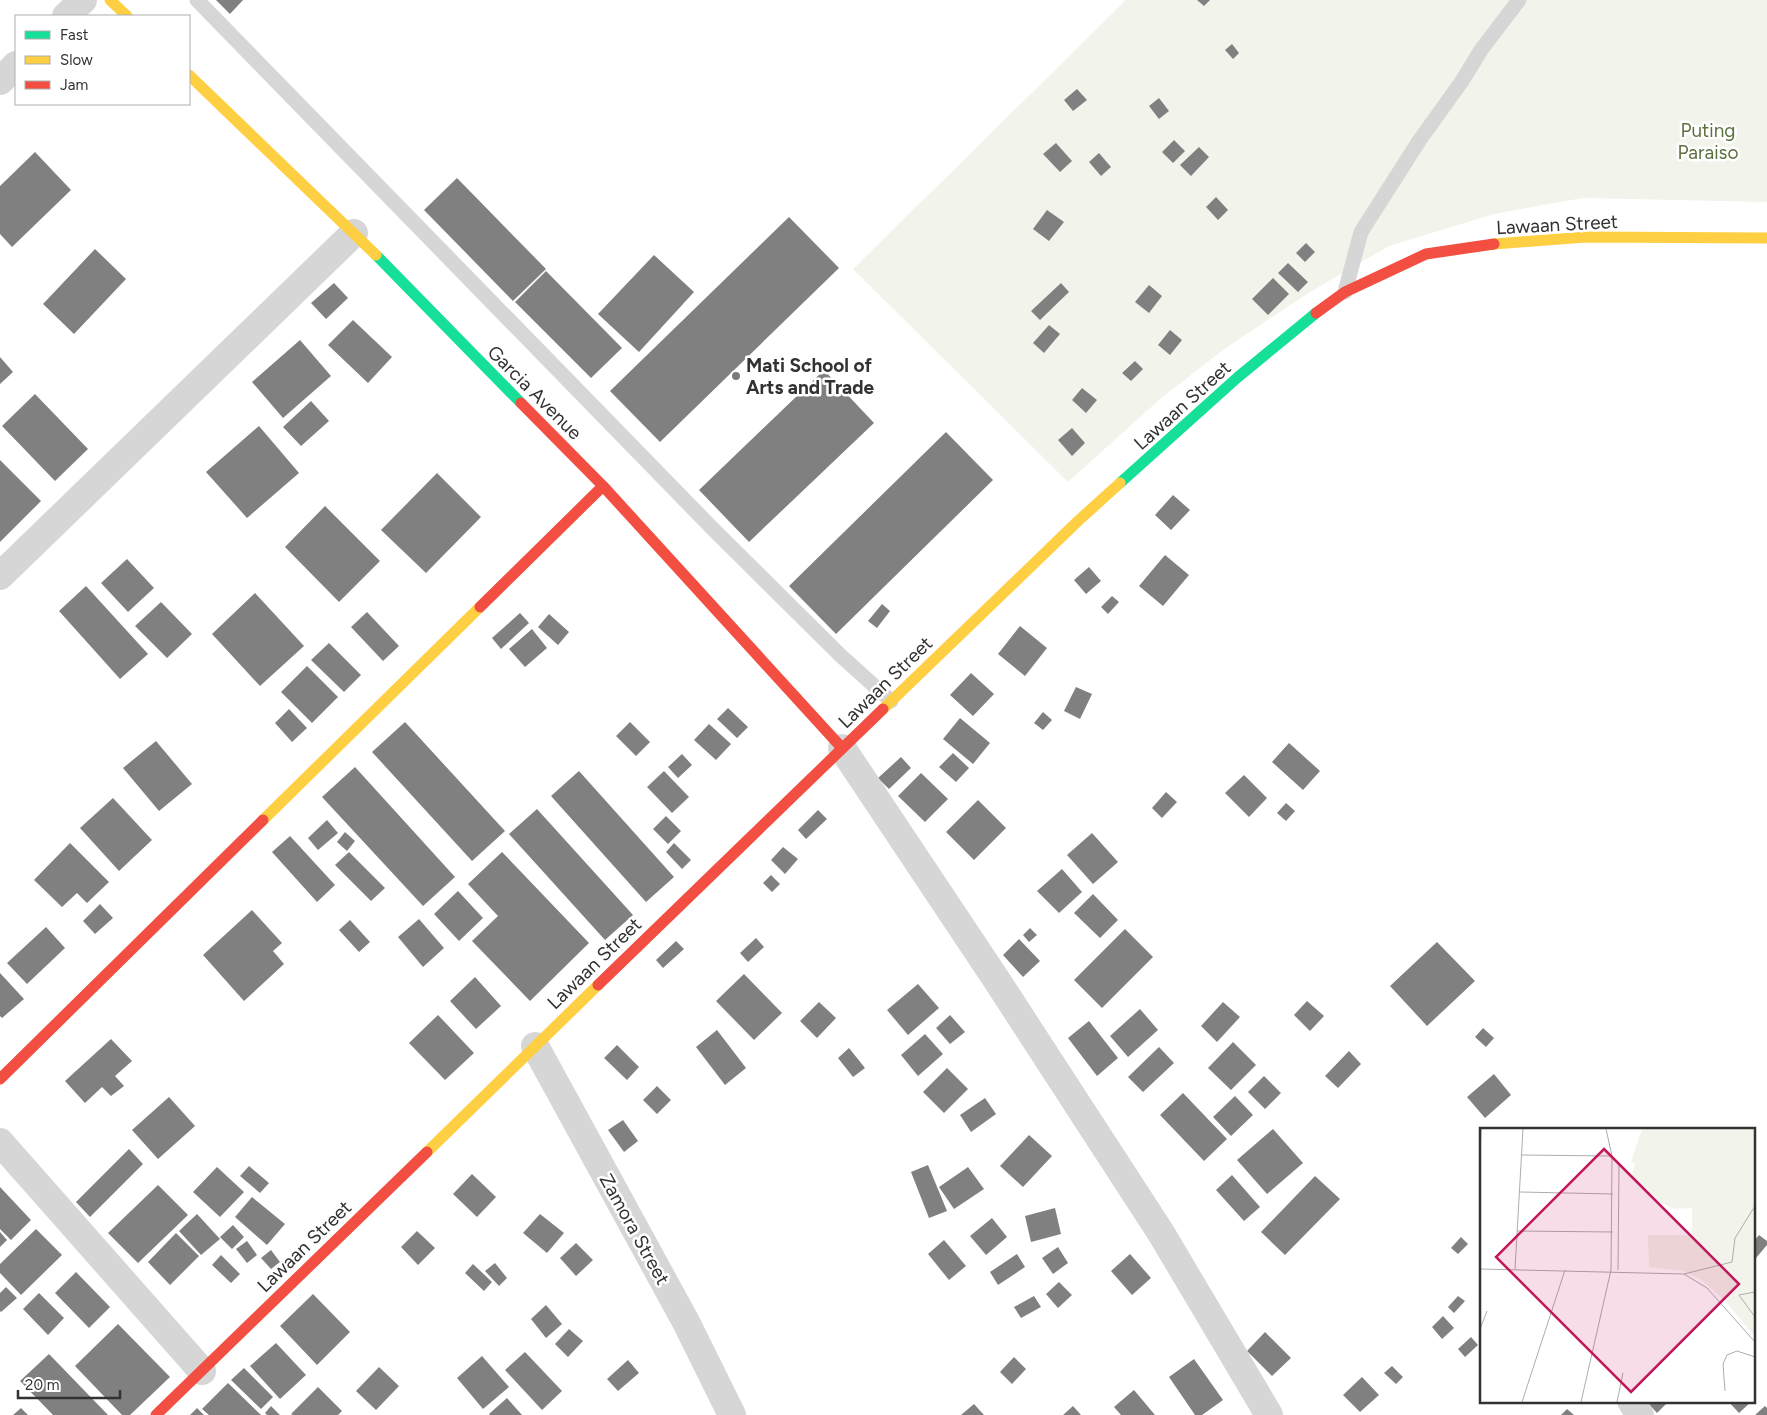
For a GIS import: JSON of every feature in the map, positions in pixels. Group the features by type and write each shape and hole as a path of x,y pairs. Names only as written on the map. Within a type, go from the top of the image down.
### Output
{"street":[{"path":"67,15 82,0"},
{"path":"110,0 126,15"},
{"path":"0,81 15,66"},
{"name":"Garcia Avenue","path":"190,76 354,233 603,486 842,748"},
{"path":"0,576 354,233"},
{"name":"Lawaan Street","path":"156,1415 842,748 1093,508 1238,377 1321,309 1345,292 1426,254 1496,244 1586,237 1767,238"},
{"path":"0,1079 603,486"},
{"path":"842,748 996,979 1161,1233 1269,1415"},
{"name":"Zamora Street","path":"535,1046 686,1322 732,1415"},
{"path":"0,1142 202,1371"},
{"path":"1632,1402 1640,1415"}],"lane":[{"path":"197,0 712,528 840,655 891,701"},
{"path":"1345,292 1361,232 1481,50 1519,0"}],"green space":[{"name":"Puting Paraiso","path":"1126,0 1767,0 1767,202 1583,198 1494,214 1389,246 1310,292 1227,347 1160,399 1068,482 853,269"}],"building":[{"path":"216,0 243,0 230,14"},
{"path":"1197,0 1210,0 1204,6"},
{"path":"1232,44 1239,53 1233,59 1225,50"},
{"path":"1077,89 1087,100 1073,111 1064,100"},
{"path":"1159,98 1169,111 1159,119 1149,106"},
{"path":"1174,140 1185,151 1173,163 1162,152"},
{"path":"1056,143 1072,161 1060,172 1043,154"},
{"path":"1199,147 1209,157 1191,176 1180,165"},
{"path":"35,152 71,190 12,247 0,234 0,186"},
{"path":"1099,153 1111,167 1101,176 1089,162"},
{"path":"457,178 546,269 513,301 424,210"},
{"path":"1216,197 1228,210 1218,220 1206,207"},
{"path":"1047,210 1064,222 1049,241 1033,229"},
{"path":"789,217 839,268 660,442 610,391"},
{"path":"1306,243 1315,252 1305,262 1296,253"},
{"path":"95,249 126,279 74,334 43,304"},
{"path":"654,255 694,292 639,352 598,314"},
{"path":"1288,263 1308,282 1298,292 1278,273"},
{"path":"546,271 622,348 591,378 515,302"},
{"path":"1273,278 1289,294 1268,315 1252,299"},
{"path":"334,283 348,298 326,319 311,303"},
{"path":"1061,283 1069,292 1040,320 1031,311"},
{"path":"1149,285 1162,296 1149,313 1135,302"},
{"path":"353,320 392,357 368,383 328,345"},
{"path":"1049,325 1060,334 1044,353 1033,343"},
{"path":"1170,330 1182,340 1170,355 1158,345"},
{"path":"300,340 331,376 283,418 252,382"},
{"path":"0,357 13,372 0,384"},
{"path":"1135,361 1143,369 1131,381 1122,373"},
{"path":"824,370 874,423 749,542 699,490"},
{"path":"1082,388 1097,400 1086,413 1072,400"},
{"path":"35,394 88,449 55,481 2,426"},
{"path":"311,401 329,421 301,446 283,427"},
{"path":"259,426 299,473 247,518 206,472"},
{"path":"1072,428 1085,443 1072,456 1058,440"},
{"path":"946,432 993,480 836,634 789,586"},
{"path":"0,460 41,501 0,542"},
{"path":"437,473 481,517 426,573 381,530"},
{"path":"1173,495 1190,510 1171,530 1155,515"},
{"path":"325,506 380,561 339,602 285,547"},
{"path":"1165,555 1189,575 1163,606 1139,586"},
{"path":"127,559 154,588 128,612 101,583"},
{"path":"1089,567 1101,581 1086,594 1074,580"},
{"path":"86,586 148,654 120,679 59,611"},
{"path":"255,593 304,646 260,686 212,634"},
{"path":"1112,596 1119,602 1108,614 1101,607"},
{"path":"161,602 192,634 167,658 135,626"},
{"path":"882,604 890,611 877,628 868,621"},
{"path":"367,612 399,646 383,661 351,627"},
{"path":"520,613 529,623 501,649 492,638"},
{"path":"549,614 569,632 558,645 538,627"},
{"path":"1020,626 1047,648 1025,676 998,654"},
{"path":"532,629 547,648 525,667 509,649"},
{"path":"329,643 361,675 344,692 311,660"},
{"path":"307,666 338,697 312,723 281,692"},
{"path":"971,673 994,694 973,716 950,695"},
{"path":"1076,687 1092,694 1080,719 1064,711"},
{"path":"728,708 748,727 737,738 717,719"},
{"path":"289,709 307,728 292,742 275,723"},
{"path":"1043,712 1052,720 1043,730 1034,723"},
{"path":"960,718 990,743 973,764 943,739"},
{"path":"405,722 505,831 472,861 372,752"},
{"path":"630,722 650,742 636,756 616,736"},
{"path":"709,724 731,744 716,760 694,740"},
{"path":"156,741 192,784 159,811 123,768"},
{"path":"1289,743 1320,771 1303,790 1272,762"},
{"path":"953,753 969,768 956,782 939,767"},
{"path":"682,754 692,765 678,778 668,767"},
{"path":"901,757 911,768 889,789 878,778"},
{"path":"355,767 455,877 423,906 322,797"},
{"path":"579,771 674,877 646,902 551,796"},
{"path":"664,771 689,797 672,813 647,787"},
{"path":"921,773 948,799 925,822 898,796"},
{"path":"1244,775 1267,798 1249,817 1225,793"},
{"path":"1166,792 1177,802 1162,818 1152,808"},
{"path":"113,798 152,840 119,871 80,828"},
{"path":"978,800 1006,828 974,860 946,832"},
{"path":"1286,803 1295,811 1286,821 1277,813"},
{"path":"537,809 633,915 605,940 509,834"},
{"path":"818,810 827,819 806,839 798,830"},
{"path":"666,816 681,831 668,844 653,829"},
{"path":"327,820 338,833 318,850 308,838"},
{"path":"345,832 355,841 347,851 337,842"},
{"path":"1092,833 1118,862 1093,884 1067,855"},
{"path":"290,836 335,885 317,902 272,852"},
{"path":"70,843 109,882 87,903 77,893 62,907 34,880"},
{"path":"674,843 691,860 682,869 666,852"},
{"path":"783,847 798,859 785,874 771,860"},
{"path":"349,852 385,888 371,901 335,865"},
{"path":"502,852 589,943 530,1001 472,941 498,916 468,884"},
{"path":"1062,869 1082,892 1059,913 1037,891"},
{"path":"771,875 780,884 772,892 763,883"},
{"path":"458,891 483,918 459,941 434,914"},
{"path":"1093,894 1118,920 1100,938 1074,913"},
{"path":"100,904 113,918 95,934 83,921"},
{"path":"252,910 282,943 273,951 284,964 244,1001 203,955"},
{"path":"419,919 444,948 423,967 398,937"},
{"path":"350,920 370,942 359,952 339,930"},
{"path":"46,927 65,948 27,984 7,963"},
{"path":"1030,928 1037,935 1029,942 1023,935"},
{"path":"1125,929 1153,957 1102,1008 1074,980"},
{"path":"756,938 764,947 748,962 740,953"},
{"path":"1019,939 1040,961 1023,977 1003,955"},
{"path":"676,941 684,949 663,968 656,960"},
{"path":"1437,942 1475,981 1427,1026 1390,986"},
{"path":"0,973 24,999 2,1018 0,1016"},
{"path":"744,974 782,1013 754,1040 716,1001"},
{"path":"475,977 501,1006 476,1029 450,1001"},
{"path":"918,984 939,1008 908,1035 887,1010"},
{"path":"1307,1001 1324,1016 1310,1031 1294,1015"},
{"path":"819,1002 836,1018 817,1038 800,1021"},
{"path":"1223,1002 1240,1017 1217,1042 1201,1026"},
{"path":"1140,1009 1158,1030 1128,1057 1110,1036"},
{"path":"438,1015 474,1053 445,1080 409,1043"},
{"path":"950,1015 965,1032 950,1044 936,1028"},
{"path":"1089,1021 1118,1058 1097,1076 1068,1038"},
{"path":"1483,1028 1494,1038 1486,1047 1475,1037"},
{"path":"717,1030 746,1068 725,1085 696,1047"},
{"path":"925,1034 943,1054 918,1076 901,1055"},
{"path":"111,1039 132,1061 115,1076 124,1086 111,1096 102,1087 85,1103 65,1081"},
{"path":"1233,1042 1256,1065 1231,1090 1208,1068"},
{"path":"617,1045 639,1067 627,1080 604,1058"},
{"path":"1159,1047 1174,1063 1143,1092 1128,1077"},
{"path":"849,1048 865,1068 853,1077 838,1058"},
{"path":"1349,1051 1361,1064 1338,1088 1325,1076"},
{"path":"947,1068 968,1089 944,1113 923,1092"},
{"path":"1494,1074 1511,1095 1485,1118 1467,1097"},
{"path":"1264,1076 1281,1093 1265,1109 1248,1092"},
{"path":"657,1086 671,1100 657,1114 643,1100"},
{"path":"1183,1093 1227,1139 1204,1161 1160,1115"},
{"path":"1235,1096 1253,1115 1231,1136 1213,1117"},
{"path":"169,1097 195,1126 158,1159 132,1130"},
{"path":"985,1098 996,1114 971,1132 960,1115"},
{"path":"623,1120 638,1141 624,1152 608,1130"},
{"path":"1273,1129 1303,1163 1267,1194 1237,1160"},
{"path":"1029,1135 1052,1156 1023,1187 1000,1166"},
{"path":"129,1149 143,1164 90,1217 76,1202"},
{"path":"928,1165 947,1211 929,1218 911,1172"},
{"path":"249,1166 269,1183 260,1193 240,1176"},
{"path":"217,1167 244,1192 220,1217 193,1192"},
{"path":"968,1167 984,1189 954,1209 939,1187"},
{"path":"472,1174 496,1197 477,1217 453,1194"},
{"path":"1232,1175 1260,1207 1244,1221 1216,1190"},
{"path":"1315,1176 1340,1199 1285,1255 1261,1232"},
{"path":"158,1185 188,1215 138,1263 108,1233"},
{"path":"0,1187 31,1220 11,1240 0,1229"},
{"path":"252,1197 285,1224 267,1245 235,1217"},
{"path":"1055,1208 1061,1234 1031,1242 1025,1216"},
{"path":"197,1214 220,1239 201,1255 179,1231"},
{"path":"540,1214 564,1233 547,1253 523,1233"},
{"path":"992,1218 1007,1237 986,1255 970,1236"},
{"path":"233,1225 244,1237 232,1249 220,1237"},
{"path":"36,1229 62,1255 21,1295 0,1273 0,1264"},
{"path":"417,1231 435,1248 418,1265 401,1247"},
{"path":"0,1232 7,1240 0,1247"},
{"path":"176,1233 199,1256 170,1285 148,1262"},
{"path":"1759,1235 1767,1241 1767,1245 1756,1258 1754,1257 1754,1241"},
{"path":"1461,1237 1468,1244 1458,1254 1451,1248"},
{"path":"944,1240 966,1266 949,1280 928,1254"},
{"path":"247,1241 257,1255 247,1263 236,1249"},
{"path":"576,1243 593,1260 576,1276 560,1258"},
{"path":"1058,1247 1068,1263 1053,1274 1042,1258"},
{"path":"271,1250 280,1262 271,1269 261,1258"},
{"path":"1017,1254 1025,1267 998,1285 990,1272"},
{"path":"1130,1254 1151,1278 1132,1295 1111,1271"},
{"path":"221,1255 240,1274 231,1283 212,1265"},
{"path":"495,1263 507,1278 499,1286 485,1271"},
{"path":"473,1264 492,1282 484,1291 465,1273"},
{"path":"76,1272 110,1307 89,1328 55,1293"},
{"path":"1059,1282 1072,1295 1058,1308 1046,1294"},
{"path":"6,1287 17,1298 1,1312 0,1293"},
{"path":"39,1293 64,1318 48,1335 23,1309"},
{"path":"313,1294 350,1332 317,1365 280,1326"},
{"path":"1034,1296 1041,1307 1021,1318 1014,1307"},
{"path":"1458,1296 1465,1301 1454,1313 1448,1307"},
{"path":"546,1305 562,1324 546,1338 531,1319"},
{"path":"1443,1316 1454,1328 1442,1339 1432,1327"},
{"path":"118,1324 170,1377 130,1415 122,1415 75,1366"},
{"path":"569,1329 583,1341 568,1357 555,1344"},
{"path":"1265,1332 1291,1358 1272,1376 1247,1351"},
{"path":"1471,1337 1478,1345 1465,1357 1458,1349"},
{"path":"276,1343 306,1375 280,1399 250,1366"},
{"path":"525,1352 562,1391 542,1410 505,1370"},
{"path":"49,1354 108,1415 53,1415 20,1381"},
{"path":"482,1356 509,1387 483,1409 457,1378"},
{"path":"1014,1357 1026,1369 1012,1384 1000,1372"},
{"path":"1194,1359 1223,1400 1202,1415 1195,1415 1169,1377"},
{"path":"628,1360 639,1373 618,1391 607,1379"},
{"path":"1392,1366 1403,1377 1396,1384 1384,1373"},
{"path":"379,1367 399,1386 376,1410 356,1391"},
{"path":"244,1368 273,1397 261,1409 231,1380"},
{"path":"1362,1377 1379,1395 1360,1412 1343,1395"},
{"path":"228,1383 261,1415 209,1415 202,1409"},
{"path":"318,1387 342,1411 338,1415 291,1414"},
{"path":"1134,1390 1155,1415 1121,1415 1114,1407"},
{"path":"507,1398 522,1415 489,1414"},
{"path":"1647,1402 1668,1402 1657,1413"},
{"path":"1729,1402 1751,1402 1739,1413"},
{"path":"974,1404 984,1415 961,1415"},
{"path":"271,1406 280,1415 267,1415 265,1413"},
{"path":"1073,1406 1081,1415 1063,1415"},
{"path":"1765,1406 1767,1408 1767,1415 1755,1415"},
{"path":"21,1408 28,1415 13,1415"},
{"path":"197,1408 204,1415 190,1415"},
{"path":"1567,1409 1574,1415 1561,1415"}],"traffic: fast":[{"path":"376,255 521,403"},
{"path":"1120,483 1238,377 1316,313"}],"traffic: slow":[{"path":"110,0 126,15"},
{"path":"190,76 376,255"},
{"path":"1494,244 1586,237 1767,238"},
{"path":"883,709 1120,483"},
{"path":"263,820 480,607"},
{"path":"427,1152 598,985"}],"traffic: jam":[{"path":"1316,313 1345,292 1426,254 1494,244"},
{"path":"521,403 603,486 842,748"},
{"path":"480,607 603,486"},
{"path":"598,985 883,709"},
{"path":"0,1079 263,820"},
{"path":"156,1415 427,1152"}],"place":[{"name":"Mati School of Arts and Trade","path":"736,376"}]}
